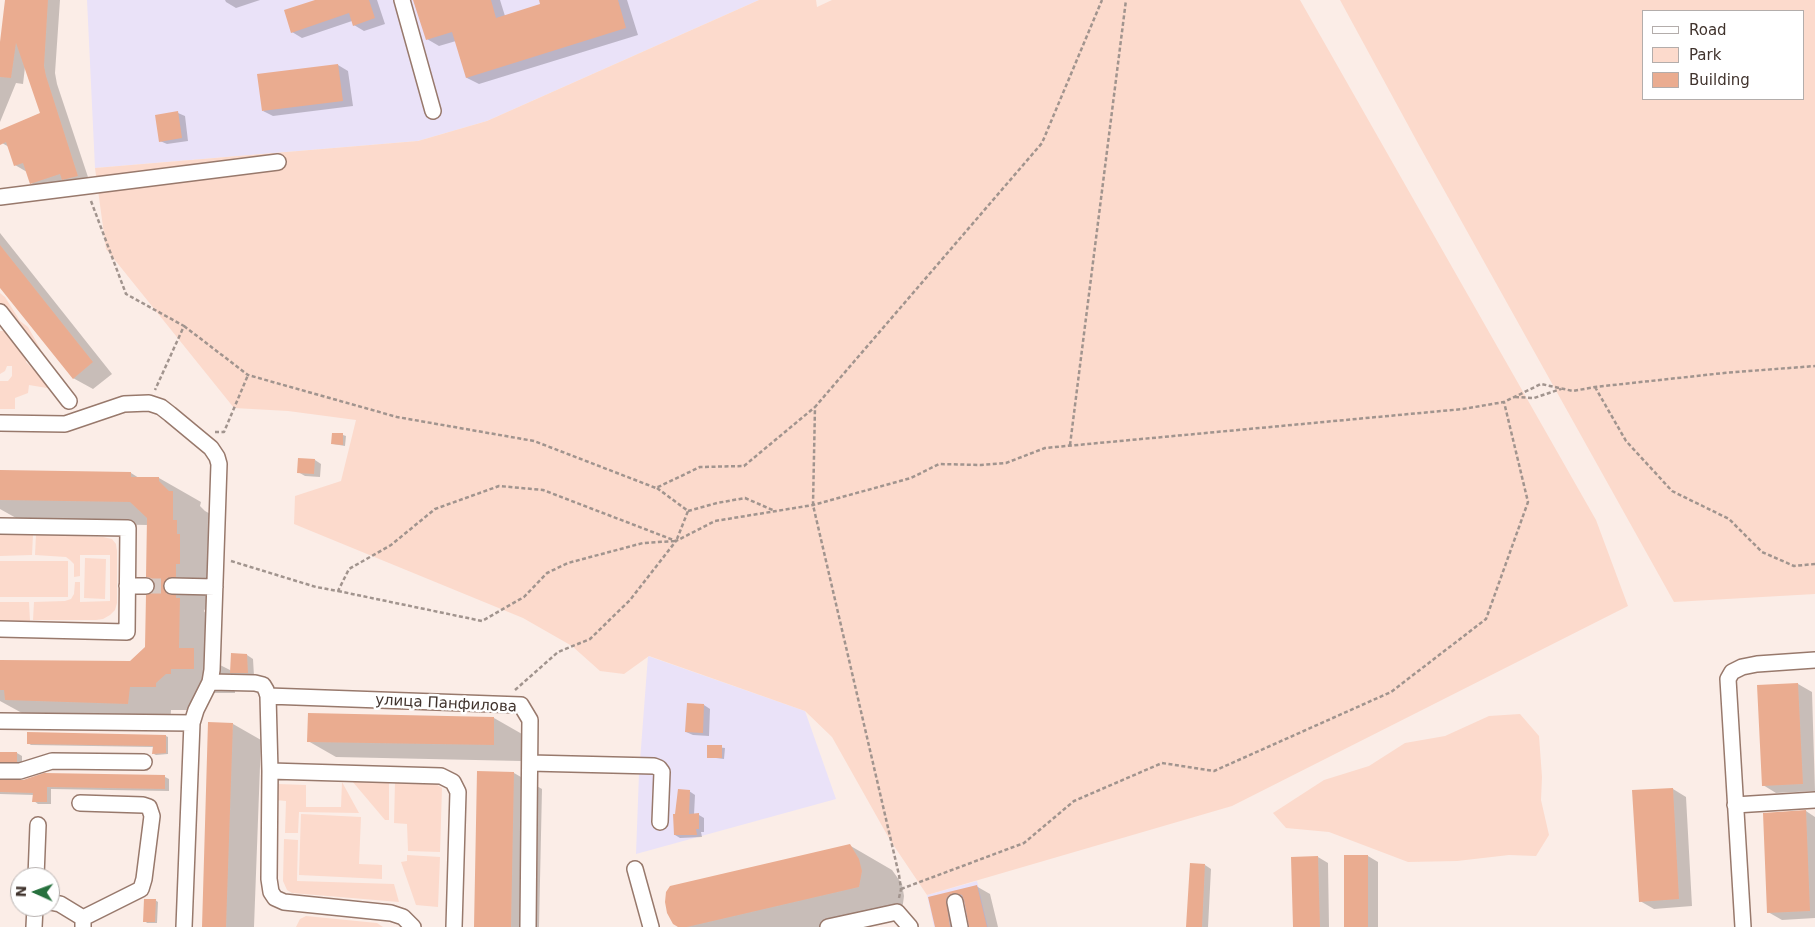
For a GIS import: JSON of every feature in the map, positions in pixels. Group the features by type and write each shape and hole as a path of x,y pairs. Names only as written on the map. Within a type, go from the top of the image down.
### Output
{"street":[{"path":"402,0 433,111"},
{"path":"0,197 278,162"},
{"path":"0,312 69,401"},
{"path":"0,423 65,424 124,404 149,403 161,407 211,448 218,457 212,670 210,682 196,710 192,723 184,927"},
{"path":"0,526 128,528 127,632 0,629"},
{"path":"127,586 146,586"},
{"path":"172,586 215,587"},
{"path":"1743,927 1728,679 1732,672 1749,666 1815,660"},
{"path":"210,682 255,683 262,685 268,696 270,771 269,880 271,892 275,898 284,902 391,913 403,916 413,927"},
{"name":"улица Панфилова","path":"268,696 522,705 530,720 528,927"},
{"path":"0,721 192,723"},
{"path":"0,771 20,771 52,760 144,762"},
{"path":"530,763 654,766 659,768 662,772 660,822"},
{"path":"270,771 441,776 453,782 458,792 454,927"},
{"path":"1736,805 1815,800"},
{"path":"60,904 83,922 141,889 144,879 152,816 149,807 143,804 80,803"},
{"path":"36,867 38,825"},
{"path":"635,869 651,927"},
{"path":"955,902 960,927"},
{"path":"828,927 897,912 910,927"}],"path":[{"path":"656,488 700,467 744,466 815,407 1042,142 1102,0"},
{"path":"1070,445 1126,0"},
{"path":"86,186 126,294 184,326 248,375 397,417 534,441 656,488 688,511"},
{"path":"149,403 184,326"},
{"path":"216,553 233,562 316,587 482,621 524,597 547,574 568,563 643,543 676,541 715,521 813,505 911,478 939,464 981,465 1006,463 1045,448 1070,445 1463,409 1504,402 1541,384 1573,392 1595,387 1724,373 1815,366"},
{"path":"191,431 224,432 248,375"},
{"path":"1595,387 1626,440 1672,491 1729,520 1762,552 1794,566 1815,564"},
{"path":"1514,397 1534,398 1560,389"},
{"path":"900,889 1024,843 1074,801 1162,763 1214,771 1391,692 1486,619 1528,502 1504,402"},
{"path":"815,407 813,505 899,875 900,889 897,912"},
{"path":"338,591 349,569 392,544 435,509 499,486 543,490 676,541"},
{"path":"688,511 746,498 775,511"},
{"path":"498,704 558,652 590,639 630,600 676,541 688,511"}],"shaded area":[{"path":"87,0 759,0 487,121 418,141 95,168"},
{"path":"648,656 805,711 836,799 636,854 639,774"},
{"path":"977,881 988,927 934,927 927,895"}],"green space":[{"path":"759,0 816,0 817,7 832,0 1300,0 1596,520 1628,606 1232,806 927,895 890,840 832,737 805,711 649,656 624,674 600,671 572,646 523,618 294,524 295,496 341,481 356,420 288,411 234,408 106,249 95,168 418,141 487,121"},
{"path":"1340,0 1815,0 1815,594 1674,602"},
{"path":"0,293 5,297 20,321 28,327 41,350 36,350 0,322"},
{"path":"0,331 8,331 27,352 26,362 33,369 42,370 48,378 47,388 29,385 28,393 15,398 15,409 0,409 0,381 8,381 12,376 12,366 7,366 5,371 0,374"},
{"path":"0,533 33,534 32,555 0,556"},
{"path":"36,534 112,539 116,544 117,551 117,603 115,610 110,615 96,620 33,620 34,602 65,601 71,599 74,594 75,582 80,582 80,602 110,601 110,555 80,555 80,576 74,577 74,564 66,557 35,555"},
{"path":"85,558 106,559 105,599 84,598"},
{"path":"0,561 68,561 68,597 0,597"},
{"path":"0,602 29,602 30,621 0,621"},
{"path":"1520,714 1539,736 1542,777 1541,800 1549,835 1536,856 1509,855 1457,861 1408,862 1329,832 1286,828 1273,813 1324,780 1369,766 1405,743 1445,736 1489,716"},
{"path":"352,781 389,782 389,820 385,820"},
{"path":"342,782 359,813 299,812 298,833 285,833 286,801 276,800 275,786 278,784 306,785 306,807 341,807"},
{"path":"395,782 436,784 442,788 440,852 408,851 407,824 394,823"},
{"path":"301,814 361,817 359,864 382,865 382,879 299,875"},
{"path":"284,839 298,840 297,881 394,884 399,902 292,893 287,890 283,881"},
{"path":"407,855 440,857 438,907 416,905 401,862 407,861"},
{"path":"306,916 377,923 383,927 296,927 300,919"}],"building":[{"path":"5,0 48,0 44,66 78,176 62,180 60,174 30,184 23,163 14,166 6,142 0,145 0,130 40,113 16,43 11,78 0,77 0,42"},
{"path":"315,0 369,0 375,18 353,26 349,13 291,33 284,10"},
{"path":"413,0 491,0 496,18 540,4 539,0 618,0 626,28 466,78 452,32 426,40"},
{"path":"338,64 343,101 262,111 257,74"},
{"path":"178,111 182,138 159,142 155,115"},
{"path":"0,245 93,362 73,379 0,288"},
{"path":"332,433 343,433 343,445 331,444"},
{"path":"298,458 315,459 314,474 297,473"},
{"path":"0,470 131,472 131,477 159,477 159,481 169,491 173,491 173,520 177,520 177,534 180,534 180,564 176,564 176,577 167,578 163,586 167,594 176,595 176,598 180,598 179,648 194,648 194,669 171,669 171,674 166,674 156,683 156,687 130,687 128,704 5,700 4,690 0,690 0,660 130,661 145,647 146,595 154,591 155,586 151,578 146,577 147,518 130,502 0,500"},
{"path":"231,653 247,654 248,673 230,673"},
{"path":"1798,683 1803,784 1762,786 1757,685"},
{"path":"687,703 704,704 703,733 685,732"},
{"path":"308,713 494,717 494,745 307,742"},
{"path":"208,722 233,723 226,927 202,927"},
{"path":"27,732 166,735 166,753 152,754 153,746 27,744"},
{"path":"707,745 722,745 722,758 707,758"},
{"path":"0,752 17,752 17,762 0,762"},
{"path":"477,771 514,772 511,927 474,927"},
{"path":"44,773 165,775 165,789 47,787 47,802 32,802 33,793 0,792 0,780 23,780"},
{"path":"1673,788 1679,899 1639,902 1632,790"},
{"path":"678,789 690,790 689,814 699,813 699,829 696,829 697,835 674,835 673,814 675,814"},
{"path":"1806,810 1810,911 1767,913 1763,813"},
{"path":"850,844 859,859 862,871 859,887 687,927 678,927 673,924 667,913 666,892 670,886"},
{"path":"1344,855 1368,855 1368,927 1344,927"},
{"path":"1318,856 1320,927 1293,927 1291,857"},
{"path":"1190,863 1205,864 1202,927 1186,927"},
{"path":"977,885 987,927 969,927 962,895 954,893 946,899 950,927 935,927 928,897"},
{"path":"144,899 156,899 155,922 143,922"}],"tunnel":[{"path":"146,586 172,586"}]}
